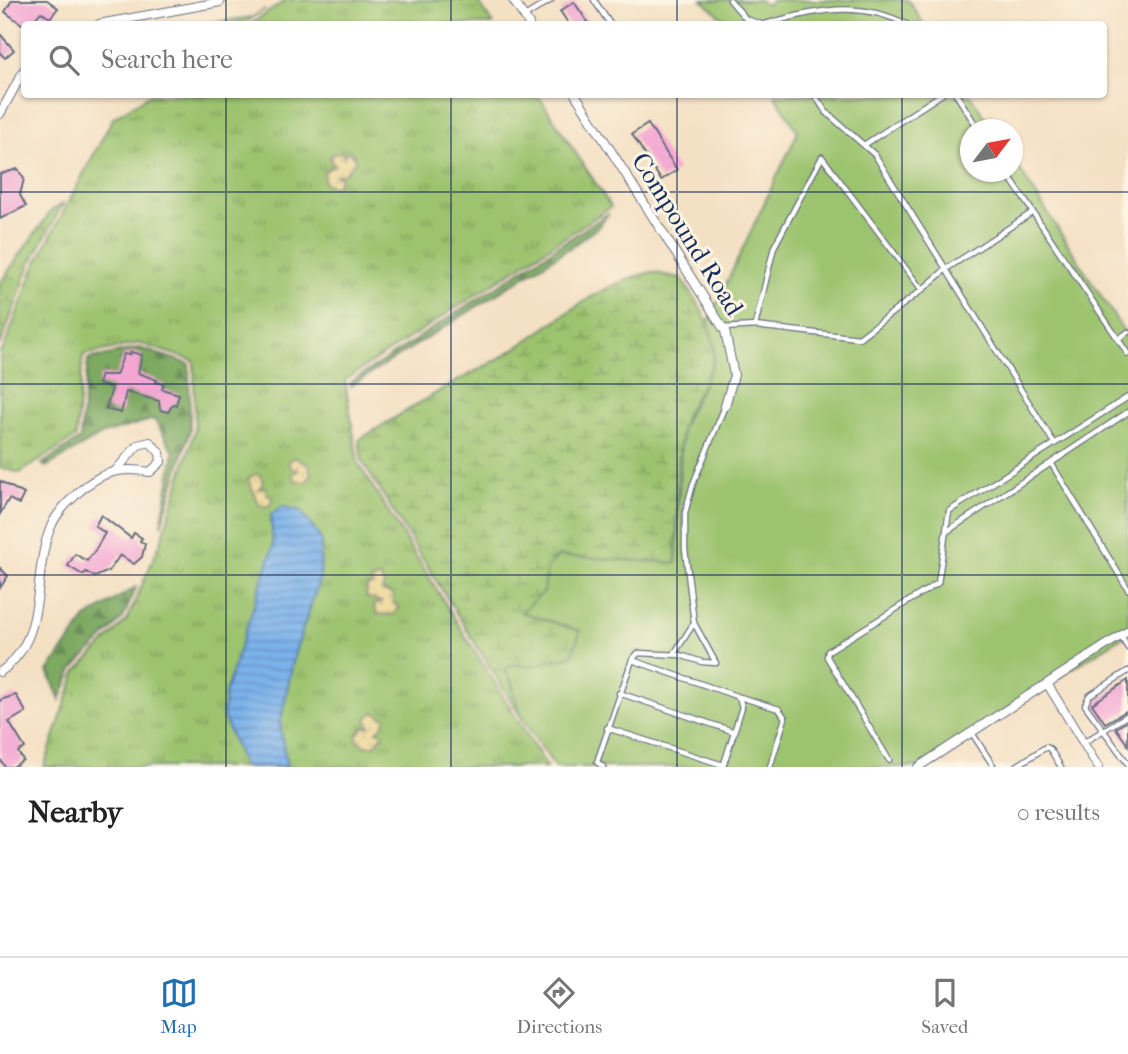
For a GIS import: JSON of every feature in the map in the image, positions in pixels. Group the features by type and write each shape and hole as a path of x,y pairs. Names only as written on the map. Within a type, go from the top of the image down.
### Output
{"street":[{"path":"513,0 527,20"},
{"path":"116,21 220,2"},
{"path":"0,114 21,76"},
{"name":"Compound Road","path":"579,98 723,328 731,350 734,375 724,406"},
{"path":"0,672 27,645 51,527 64,506 104,473 117,469 150,472 161,461 160,453 150,442 138,445 117,469"},
{"path":"918,767 1124,634"},
{"path":"1048,685 1098,767"}],"lane":[{"path":"527,20 551,0"},
{"path":"594,0 608,21"},
{"path":"730,0 746,19 753,21"},
{"path":"775,21 848,2 884,12 900,21"},
{"path":"817,98 826,112 874,155 1054,444"},
{"path":"863,145 936,98"},
{"path":"959,98 972,119"},
{"path":"755,326 774,247 822,157 922,290"},
{"path":"1013,182 1128,354"},
{"path":"723,328 755,326 859,338 946,269 1033,212"},
{"path":"1118,339 1128,332"},
{"path":"889,760 827,657 828,651 938,583 948,512 1128,397"},
{"path":"603,767 597,762 607,728 632,660 638,653 674,654 716,663 694,624 685,549 685,513 693,484 724,406"},
{"path":"946,531 1128,412"},
{"path":"1051,463 1128,589"},
{"path":"674,654 694,624"},
{"path":"1124,634 1128,648"},
{"path":"632,660 779,709 785,718 770,767"},
{"path":"1128,671 1085,701 1085,705 1128,764"},
{"path":"619,693 735,732"},
{"path":"607,728 723,766 742,707 739,697"},
{"path":"1083,743 1128,715"},
{"path":"972,733 994,767"},
{"path":"1015,767 1046,747 1061,767"}],"green space":[{"path":"286,0 477,0 491,21 255,21"},
{"path":"702,0 759,0 766,5 773,0 908,0 922,21 726,21"},
{"path":"265,9 247,21 221,21 253,17"},
{"path":"144,98 540,98 611,207 345,380 358,463 547,767 44,767 76,672 127,620 162,539 195,430 194,361 139,343 83,355 76,437 20,473 0,468 0,351 3,350 35,266 113,118"},
{"path":"777,98 972,98 986,119 960,119 960,182 1023,182 1023,175 1128,338 1128,633 918,767 555,767 523,720 512,689 514,685 504,669 515,664 529,667 572,656 580,631 521,612 544,592 547,567 558,556 676,563 682,427 712,366 715,349 708,322 798,132"},
{"path":"63,204 30,264 0,346 0,283 51,211"},
{"path":"609,213 598,227 571,247 351,386 351,382"},
{"path":"652,272 682,279 704,315 713,340 711,367 688,410 682,429 676,563 547,567 544,592 581,631 572,657 529,667 515,664 512,689 523,720 362,461 359,440 509,352 588,299 630,278"},
{"path":"139,348 189,364 190,430 161,526 174,452 154,419 103,434 46,467 42,464 80,439 88,359"},
{"path":"136,587 123,618 73,669 60,700 48,671 86,618"}],"sand":[{"path":"342,152 344,157 346,152 352,153 356,160 344,174 336,175 341,178 335,187 324,183 324,171 335,165 330,160 331,155"},
{"path":"294,457 309,465 311,476 306,482 295,481 293,474 298,470 291,468 288,463"},
{"path":"255,474 260,475 263,483 259,489 265,487 268,496 273,497 269,506 260,506 248,479"},
{"path":"380,577 384,585 382,591 393,594 393,603 399,606 393,615 377,614 374,606 381,602 366,597 367,586"},
{"path":"374,712 386,718 377,731 384,734 374,746 365,746 357,740 357,734 364,727 370,727 367,718"}],"water":[{"path":"283,506 301,511 321,539 320,578 295,652 280,725 287,767 244,767 223,716 225,693 273,547 271,514"}],"building":[{"path":"12,0 47,0 58,8 50,18 41,12 33,21 21,21 21,23 5,12"},
{"path":"574,2 587,21 567,21 560,11"},
{"path":"0,34 14,50 5,58 0,53"},
{"path":"648,124 677,170 661,180 632,134"},
{"path":"18,169 24,179 20,195 26,206 0,219 0,174"},
{"path":"131,352 142,355 138,373 164,384 162,389 179,394 176,405 173,404 168,412 160,410 159,401 126,392 121,413 106,409 112,388 98,384 101,375 116,375 124,354 130,355"},
{"path":"0,481 24,494 19,504 9,499 0,514"},
{"path":"101,515 131,538 134,533 142,538 140,541 145,544 142,557 134,564 120,555 109,571 95,577 86,572 83,575 68,566 75,554 87,561 96,549 105,533 95,526"},
{"path":"0,568 8,576 0,588"},
{"path":"1128,680 1128,710 1105,723 1092,704"},
{"path":"16,695 26,712 9,722 25,748 18,752 23,760 13,767 5,767 0,759 0,700"},
{"path":"1128,721 1128,745 1116,728"}]}
